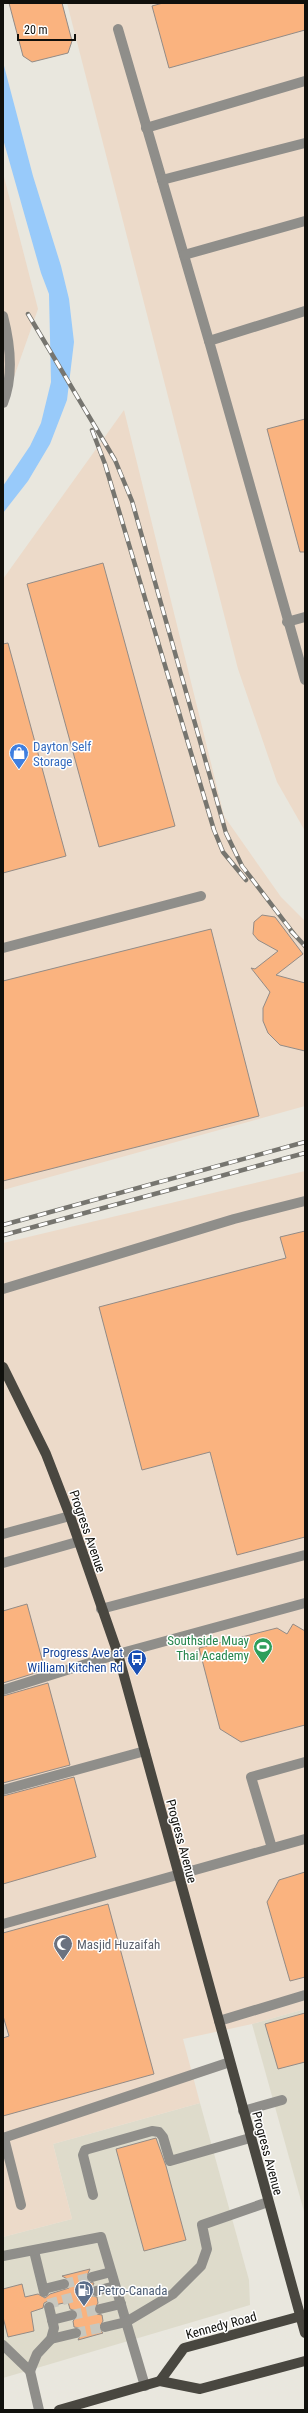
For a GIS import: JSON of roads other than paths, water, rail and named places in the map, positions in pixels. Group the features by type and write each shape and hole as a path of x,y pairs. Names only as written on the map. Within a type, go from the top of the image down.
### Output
{"main road":[{"name":"Progress Avenue","path":"3,1368 46,1454 70,1516 118,1654 250,2138 302,2316 305,2333"},
{"name":"Kennedy Road","path":"160,2381 184,2348 302,2316"},
{"path":"58,2410 160,2381 200,2389 305,2361"}],"street":[{"path":"118,29 209,341 287,622 305,680"},
{"path":"146,128 305,81"},
{"path":"162,180 305,143"},
{"path":"184,255 305,221"},
{"path":"209,341 305,311"},
{"path":"3,316 8,336 10,387 3,403"},
{"path":"287,622 305,617"},
{"path":"3,948 201,896"},
{"path":"3,1290 234,1219 305,1201"},
{"path":"3,1534 70,1516"},
{"path":"3,1562 78,1542"},
{"path":"102,1609 305,1555"},
{"path":"3,1690 118,1654 305,1603"},
{"path":"3,1790 144,1751"},
{"path":"272,1848 251,1777 305,1762"},
{"path":"3,1924 178,1876 305,1839"},
{"path":"218,2021 305,1994"},
{"path":"21,2205 3,2138 230,2062"},
{"path":"243,2111 282,2100"},
{"path":"93,2195 83,2155 85,2150 152,2131 159,2132 163,2137 170,2161 250,2138"},
{"path":"104,2327 126,2322 173,2294 200,2266 207,2249 202,2225 268,2202"},
{"path":"3,2256 101,2237 145,2386"},
{"path":"34,2251 44,2290 64,2284"},
{"path":"92,2277 111,2272"},
{"path":"96,2291 115,2286"},
{"path":"100,2309 121,2304"},
{"path":"30,2371 38,2354 51,2339 54,2328 48,2307"},
{"path":"52,2320 72,2316"},
{"path":"51,2339 76,2333"},
{"path":"3,2345 30,2371 39,2410"}],"water":[{"path":"3,62 33,176 61,266 69,299 74,342 67,400 50,444 28,481 3,513 3,486 30,446 41,423 51,382 49,294 41,273 3,139"}],"tunnel":[{"path":"64,2284 92,2277"},
{"path":"48,2304 96,2291"},
{"path":"72,2315 100,2309"},
{"path":"76,2333 105,2327"}],"railway":[{"path":"28,314 115,460 132,501 226,833 242,866 294,934"},
{"path":"92,430 105,464 214,830 223,852 246,880"},
{"path":"291,931 305,946"},
{"path":"3,1225 305,1142"},
{"path":"4,1235 305,1153"}],"place":[{"name":"Dayton Self Storage","path":"19,770"},
{"name":"Southside Muay Thai Academy","path":"263,1664"},
{"name":"Progress Ave at William Kitchen Rd","path":"137,1676"},
{"name":"Masjid Huzaifah","path":"63,1961"},
{"name":"Petro-Canada","path":"84,2307"}]}
